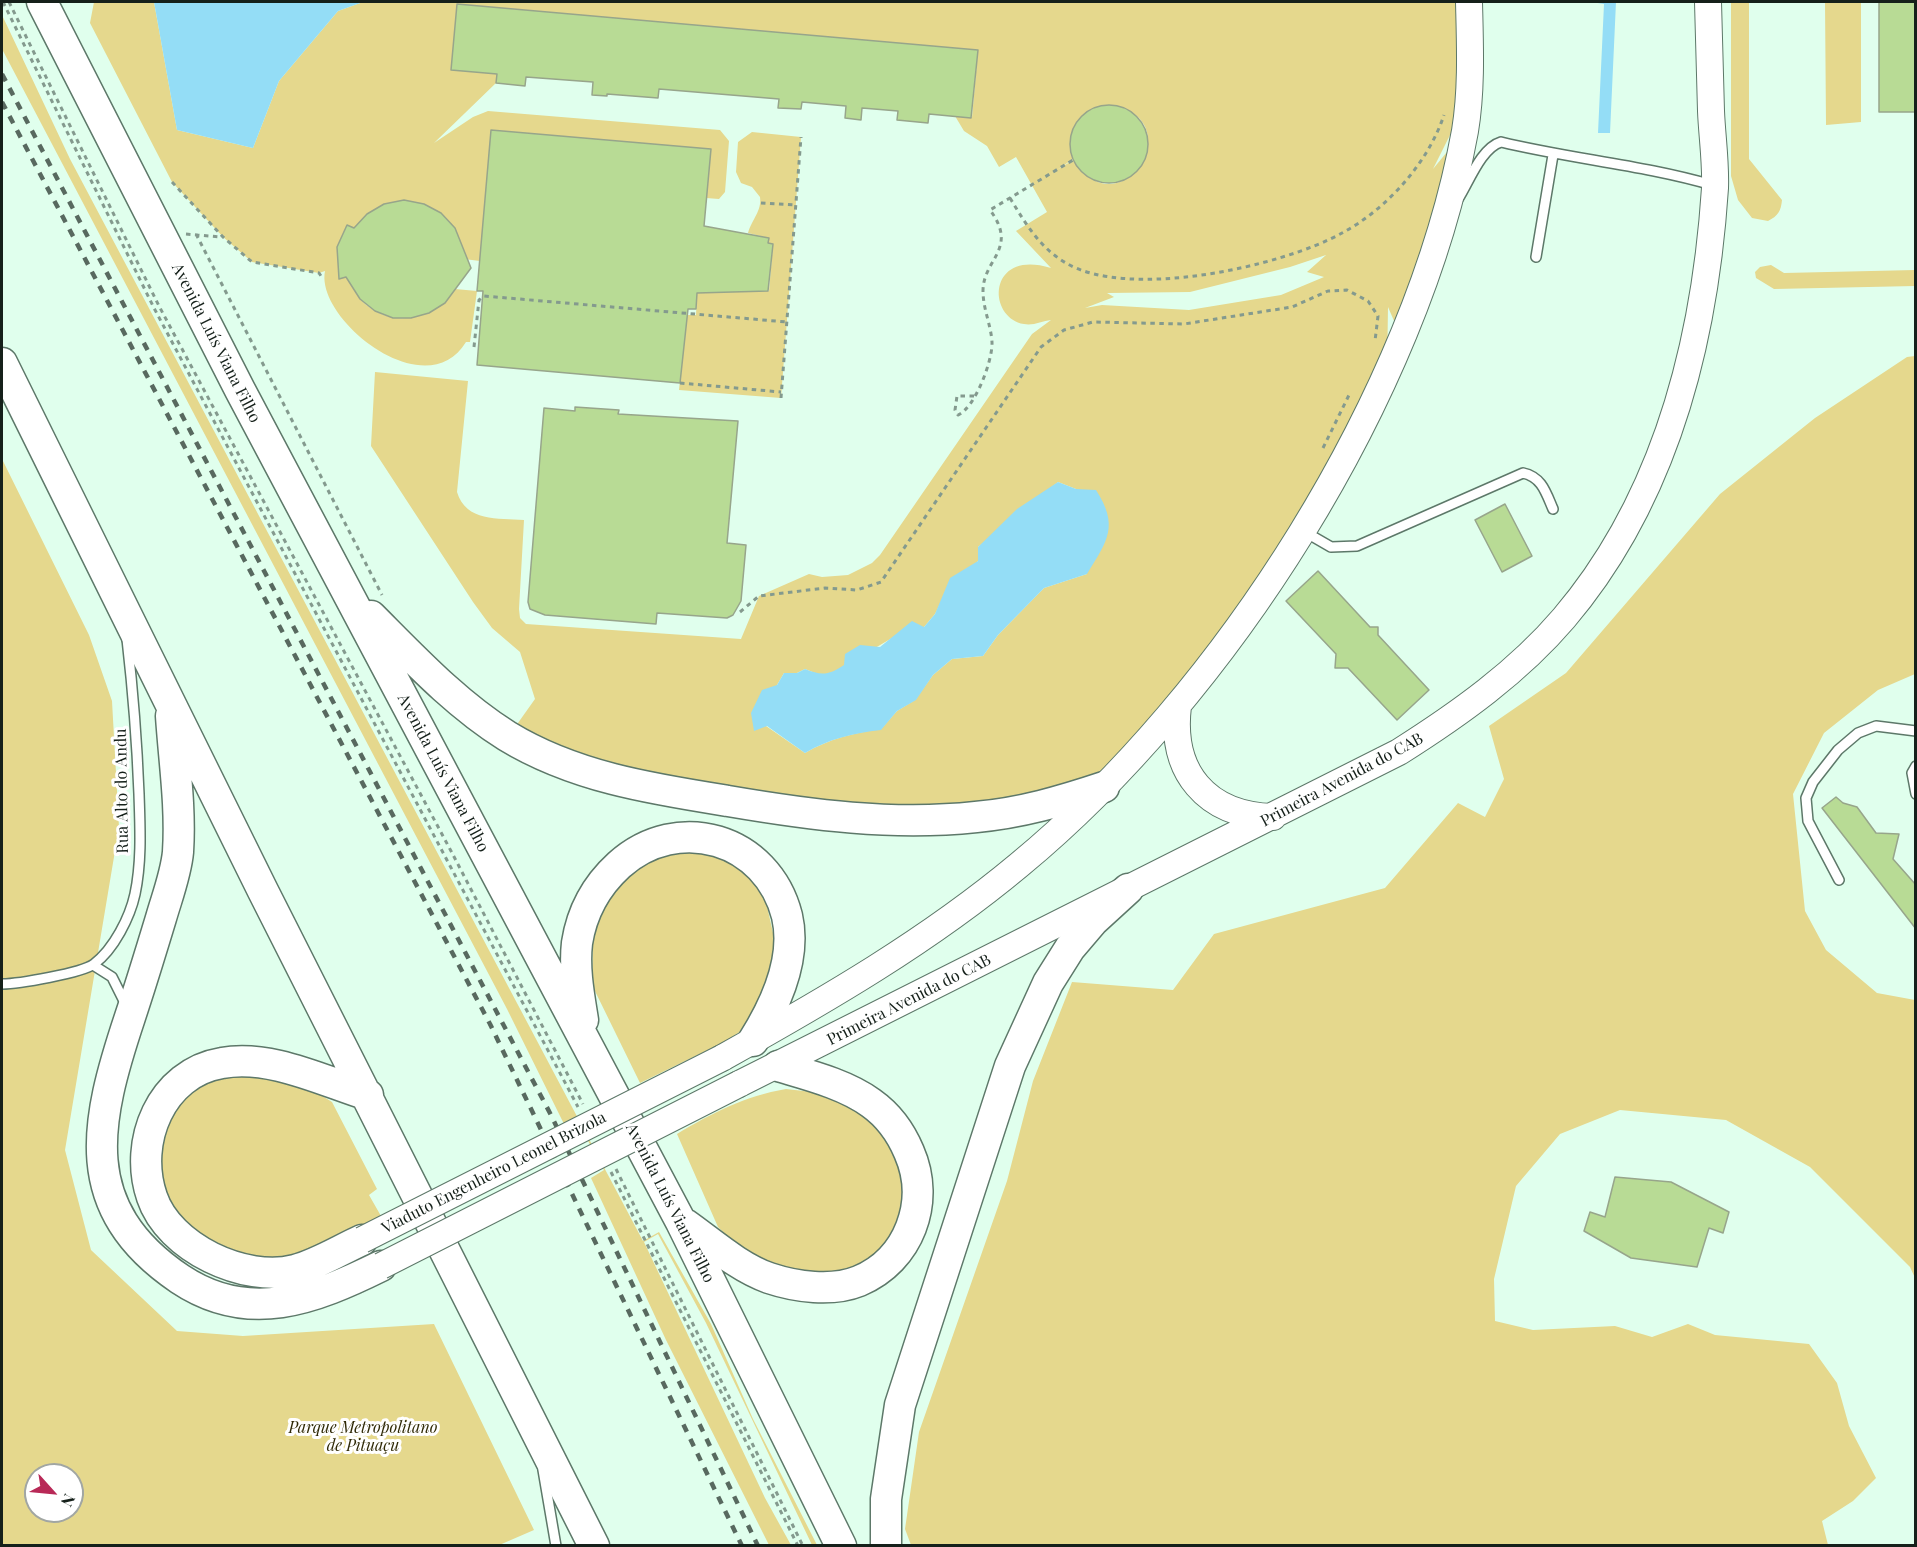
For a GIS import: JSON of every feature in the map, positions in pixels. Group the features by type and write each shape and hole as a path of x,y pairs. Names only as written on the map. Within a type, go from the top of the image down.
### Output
{"highway":[{"name":"Avenida Luís Viana Filho","path":"42,2 240,390 681,1222 842,1545"},
{"path":"4,370 594,1545"},
{"path":"349,594 469,710 508,737 580,770 634,785 833,817 904,820 975,817 1010,812 1047,805 1104,787"},
{"path":"171,704 178,853 169,892 104,1108 100,1155 107,1188 119,1216 135,1241 161,1266 191,1286 221,1298 250,1304 285,1303 318,1295 381,1266"},
{"path":"586,1041 577,981 577,943 585,910 600,882 644,846 666,838 694,836 723,842 746,855 764,871 778,893 787,917 788,944 784,972 775,1002 753,1041"},
{"path":"886,1545 886,1499 900,1405 1010,1066 1048,983 1070,948 1093,921 1128,889"},
{"path":"362,1240 295,1270 268,1273 235,1267 206,1256 183,1239 152,1199 146,1170 146,1142 156,1112 172,1090 195,1070 223,1062 251,1062 293,1070 368,1095"},
{"path":"681,1222 754,1272 796,1285 815,1287 838,1286 857,1281 877,1271 895,1254 909,1235 917,1212 918,1190 915,1166 904,1139 887,1117 870,1102 837,1086 778,1066"}],"main road":[{"path":"753,1041 873,971 944,924 1022,863 1138,753 1178,706 1240,623 1301,530 1357,434 1415,306 1442,226 1465,130 1468,97 1469,2"},
{"name":"Primeira Avenida do CAB","path":"739,1084 1400,752 1460,713 1519,663 1564,618 1608,560 1639,503 1665,444 1685,380 1701,316 1715,186 1709,2"},
{"path":"1178,706 1176,727 1178,748 1185,768 1197,786 1213,800 1232,810 1252,816 1273,817"},
{"name":"Viaduto Engenheiro Leonel Brizola","path":"362,1240 753,1041"},
{"name":"Viaduto Engenheiro Leonel Brizola","path":"381,1266 739,1084"}],"lane":[{"path":"1442,226 1493,145 1501,142 1553,155 1660,170 1715,186"},
{"path":"1536,257 1553,155"},
{"path":"1301,530 1331,547 1357,546 1523,473 1533,475 1541,483 1553,509"},
{"name":"Rua Alto do Andu","path":"93,965 124,922 135,894 140,856 136,718 123,604"},
{"path":"1839,880 1808,821 1806,798 1813,782 1838,750 1858,734 1876,726 1916,731"},
{"path":"1916,766 1912,773 1916,794"},
{"path":"2,984 50,976 93,965 107,973 118,984 130,1018"},
{"path":"534,1424 556,1545"}],"path":[{"path":"3,2 154,308 579,1110"},
{"path":"9,2 170,327 451,851 587,1112"},
{"path":"1010,198 1035,237 1064,262 1077,269 1094,275 1152,280 1217,273 1292,255 1343,233 1380,206 1404,181 1427,153 1444,114"},
{"path":"781,398 801,137"},
{"path":"974,396 957,396 955,410 958,415 974,396 986,371 992,344 984,301 984,282 998,254 1001,241 997,218 990,210 1073,160"},
{"path":"172,182 223,237 252,262 319,273 326,270"},
{"path":"761,203 796,205"},
{"path":"182,233 223,237"},
{"path":"196,234 388,605"},
{"path":"319,273 323,279"},
{"path":"740,612 759,597 825,588 857,590 881,582 1041,347 1064,330 1093,322 1195,322 1292,308 1328,291 1347,290 1368,301 1378,316 1375,346"},
{"path":"474,347 479,300 484,296 787,322"},
{"path":"680,383 781,392"},
{"path":"1322,449 1354,387"},
{"path":"614,1164 803,1545"},
{"path":"609,1168 798,1545"}],"green space":[{"path":"94,2 154,2 177,130 253,148 279,81 338,11 363,2 1469,2 1457,121 1433,169 1465,130 1401,337 1388,307 1387,372 1357,434 1138,753 1047,805 774,809 508,737 535,699 520,652 492,628 473,602 371,446 375,372 468,381 457,492 461,502 475,514 524,520 519,609 520,618 526,624 741,639 759,596 809,574 822,577 848,575 872,563 880,555 1032,334 1051,320 1024,324 1012,319 1003,309 999,298 1000,286 1005,275 1015,267 1030,264 1051,268 1016,231 1047,212 1016,157 999,167 987,146 964,131 955,116 972,117 978,50 457,4 451,70 497,74 496,83 434,143 473,117 488,111 720,130 729,141 725,192 719,199 706,198 710,149 491,130 480,261 464,259 455,228 441,213 424,204 405,200 354,228 347,225 337,247 339,279 348,276 362,301 386,316 411,318 435,308 455,289 477,291 470,342 466,342 448,360 426,366 401,361 377,349 355,332 337,312 327,291 325,271 319,273 252,262 223,237 172,182 90,23","holes":["1109,105 1134,114 1146,129 1148,147 1141,164 1128,178 1111,184 1092,179 1073,160 1057,170 1073,159 1072,139 1078,123 1090,112","1326,255 1307,272 1324,277 1281,295 1189,310 1102,305 1085,308 1114,297 1107,293 1190,292 1290,267","1058,482 1076,489 1087,574 1044,588 998,635 983,656 952,659 933,675 915,700 897,711 881,729 842,737 805,753 766,726 777,685 784,673 797,673 805,669 820,675 831,674 892,638 924,627 935,614 942,600 978,561 978,547"]},
{"path":"1731,2 1749,2 1749,159 1782,200 1778,213 1768,221 1752,218 1738,200 1731,176"},
{"path":"1825,2 1861,2 1861,122 1826,125"},
{"path":"2,15 70,159 643,1241 659,1232 711,1324 753,1419 817,1545 812,1545 706,1323 658,1234 644,1242 765,1498 791,1545 769,1545 666,1340 591,1178 604,1170 576,1119 564,1124 507,1009 2,49"},
{"path":"752,132 801,137 781,398 679,390 687,315 696,315 697,293 769,291 773,244 768,243 769,238 748,233 758,211 760,197 752,187 741,183 736,172 738,142"},
{"path":"1771,265 1784,273 1915,270 1915,286 1774,289 1756,278 1755,272 1760,267"},
{"path":"1915,356 1915,674 1878,690 1824,733 1793,794 1805,911 1826,950 1877,993 1915,1000 1915,1278 1910,1267 1810,1167 1726,1120 1620,1110 1560,1134 1516,1186 1494,1279 1495,1321 1533,1330 1615,1326 1652,1337 1688,1324 1715,1335 1809,1344 1837,1383 1849,1426 1876,1478 1853,1501 1822,1521 1828,1545 911,1545 905,1529 919,1432 1007,1181 1033,1081 1072,982 1173,990 1214,934 1385,888 1458,803 1485,817 1504,779 1489,726 1566,673 1720,494 1815,418 1907,357"},
{"name":"Parque Metropolitano de Pituaçu","path":"2,459 89,635 112,701 119,827 65,1150 91,1250 177,1331 243,1336 434,1324 534,1530 497,1546 2,1545"},
{"path":"670,849 711,851 744,868 766,902 776,946 768,989 747,1027 726,1041 640,1083 592,985 593,941 602,905 632,868"},
{"path":"272,1074 308,1087 332,1102 377,1189 369,1195 381,1216 312,1254 276,1262 233,1256 195,1237 168,1210 156,1141 170,1109 195,1088 232,1075"},
{"path":"786,1089 821,1093 862,1111 894,1146 907,1185 902,1215 885,1250 859,1268 826,1276 791,1275 742,1251 718,1227 677,1134 729,1106"}],"water":[{"path":"154,2 363,2 338,11 279,81 253,148 177,130"},
{"path":"1591,2 1616,2 1610,133 1598,133 1604,4"},
{"path":"1058,482 1076,489 1096,490 1107,514 1109,523 1105,542 1087,574 1044,588 998,635 983,656 952,659 933,675 916,700 897,711 881,730 842,737 805,753 767,726 754,731 751,713 762,690 777,685 784,673 797,673 805,669 816,673 830,673 844,665 845,654 860,645 880,647 912,621 924,627 935,614 950,578 978,561 978,547 1017,509"}],"building":[{"path":"1879,2 1916,2 1916,112 1879,112"},
{"path":"457,4 978,50 971,118 929,114 928,123 897,120 898,111 862,108 861,120 845,118 846,106 802,102 801,109 778,108 779,99 659,89 658,98 592,95 593,82 526,77 525,86 496,83 497,74 451,70"},
{"path":"1109,105 1124,108 1137,116 1145,129 1148,144 1145,159 1137,172 1124,180 1109,183 1094,180 1081,172 1073,159 1070,144 1073,129 1081,116 1094,108"},
{"path":"491,130 711,149 704,226 769,238 768,243 773,244 768,291 697,293 696,309 688,309 680,383 477,365 483,291 477,291"},
{"path":"404,200 424,204 441,213 455,228 471,268 445,303 429,313 411,318 393,318 375,311 360,299 346,277 339,279 337,247 347,225 354,228 367,214 384,204"},
{"path":"575,407 619,410 618,414 738,421 727,543 746,545 741,601 733,615 727,618 657,613 656,624 545,615 530,609 528,602 544,408 575,411"},
{"path":"1505,504 1532,556 1502,572 1475,520"},
{"path":"1318,571 1370,627 1378,627 1378,635 1429,690 1397,720 1348,668 1335,668 1336,654 1286,601"},
{"path":"1836,797 1843,803 1857,807 1876,833 1899,834 1893,859 1916,885 1916,929 1822,808"},
{"path":"1615,1177 1671,1182 1729,1212 1723,1233 1709,1228 1697,1267 1631,1258 1584,1231 1590,1212 1605,1217"}],"railway":[{"path":"2,74 551,1115 758,1546"},
{"path":"2,102 490,1024 742,1546"}]}
